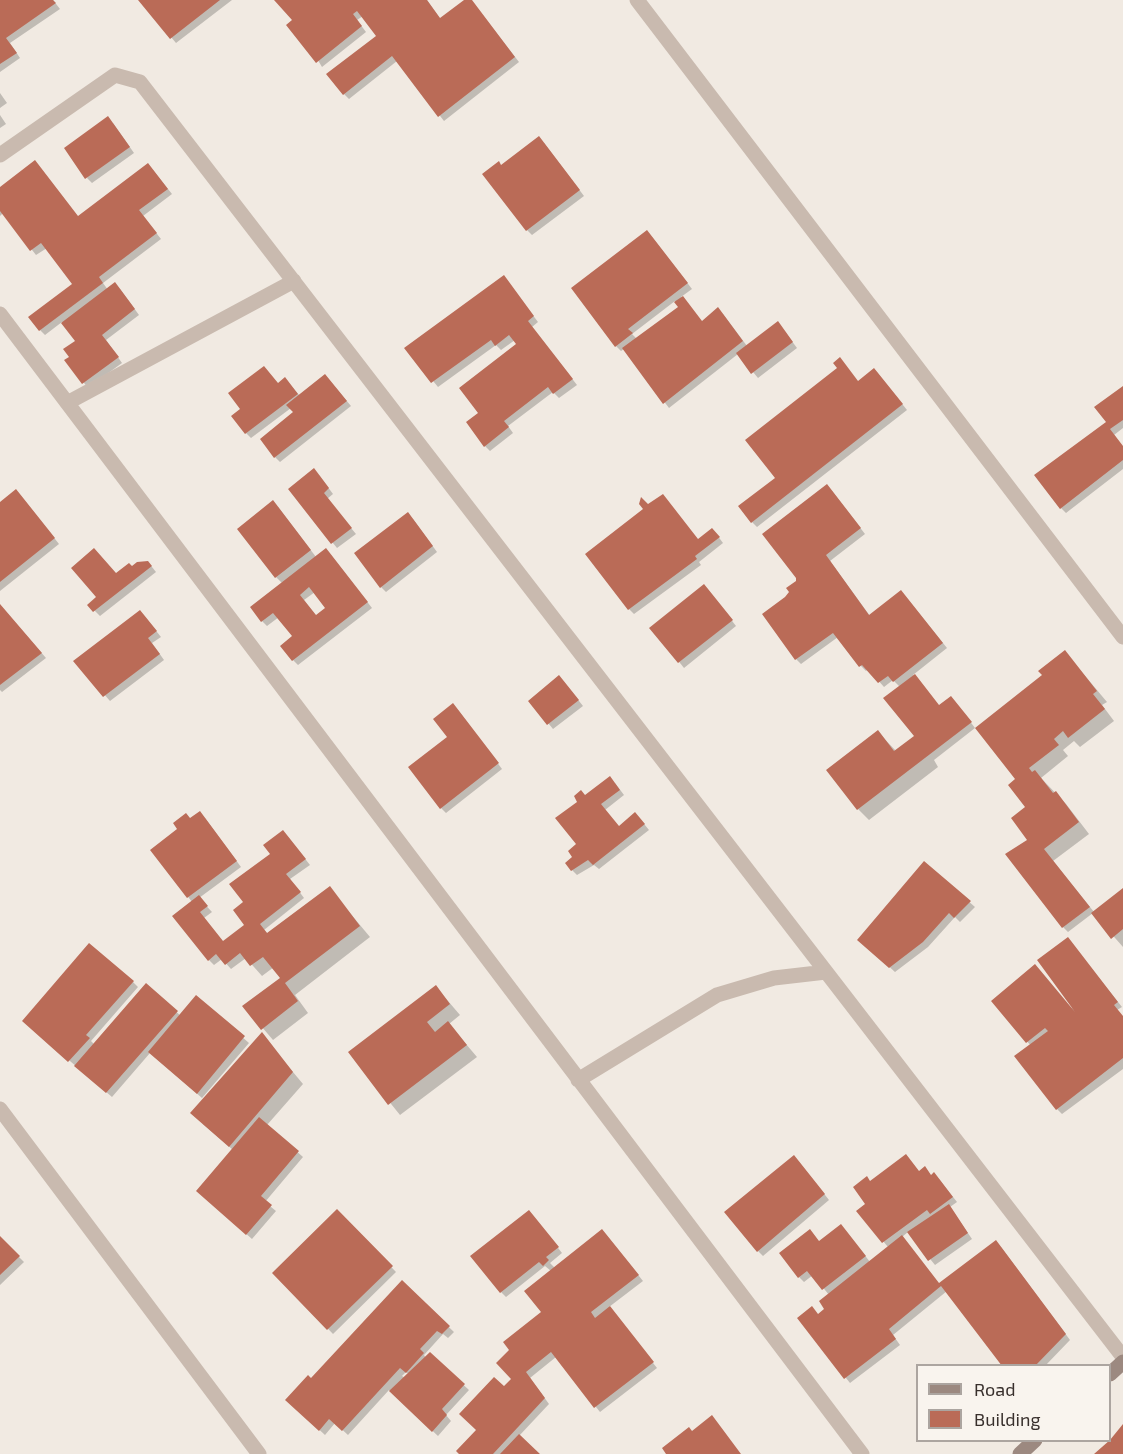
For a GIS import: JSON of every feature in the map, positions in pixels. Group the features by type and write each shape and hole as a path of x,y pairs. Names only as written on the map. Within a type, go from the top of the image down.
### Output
{"street":[{"path":"637,0 1123,637"},
{"path":"0,155 115,75 140,82 1123,1357"},
{"path":"67,403 294,281"},
{"path":"0,314 862,1454"},
{"path":"578,1080 717,995 774,978 826,972"},
{"path":"0,1108 259,1454"},
{"path":"1111,1373 1123,1362"},
{"path":"1020,1454 1033,1442"}],"building":[{"path":"0,0 53,0 56,3 6,38 17,53 0,64"},
{"path":"138,0 220,0 170,39"},
{"path":"274,0 427,0 440,18 464,0 472,0 515,57 438,117 392,56 343,95 326,74 376,36 357,11 353,14 362,26 316,63 286,25 292,20"},
{"path":"108,116 130,147 85,179 64,148"},
{"path":"539,136 580,190 526,231 482,174 499,161 501,165"},
{"path":"35,160 78,216 148,163 168,189 139,210 157,233 99,277 103,283 39,331 28,317 72,284 41,243 30,251 0,211 0,187"},
{"path":"647,230 688,283 628,329 633,333 615,347 571,288"},
{"path":"504,275 534,316 528,321 573,379 553,394 548,387 504,421 509,427 484,447 466,422 478,413 459,388 516,344 509,335 495,346 491,340 431,383 404,348"},
{"path":"115,282 135,309 102,335 119,357 82,384 64,360 69,357 63,349 75,341 61,323"},
{"path":"683,296 702,321 718,307 743,341 663,404 622,348 678,307 674,302"},
{"path":"778,321 793,342 751,374 736,353"},
{"path":"840,357 858,381 874,368 903,404 751,523 738,506 775,478 745,440 837,368 833,363"},
{"path":"264,366 278,383 285,377 298,394 245,434 231,416 240,409 228,393"},
{"path":"325,374 347,401 274,458 260,439 293,412 286,405"},
{"path":"1123,386 1123,420 1110,429 1123,446 1123,460 1060,509 1034,475 1106,422 1094,407"},
{"path":"314,468 329,488 324,493 352,528 331,544 288,489"},
{"path":"827,484 861,528 826,555 869,615 901,590 943,643 893,682 888,676 878,683 862,665 859,667 833,633 795,660 762,614 785,597 789,592 786,588 796,581 796,578 762,534"},
{"path":"16,489 55,538 0,582 0,502"},
{"path":"663,494 698,539 712,528 720,537 695,556 697,559 628,610 585,554 643,509 639,504 641,497 648,504"},
{"path":"273,500 311,550 275,578 237,529"},
{"path":"408,512 433,546 380,588 354,553"},
{"path":"94,548 116,573 129,563 132,566 137,562 148,561 152,566 93,612 87,605 96,597 71,568"},
{"path":"326,548 368,602 292,661 280,646 292,636 273,613 261,622 250,607","holes":["309,587 325,608 316,615 300,595"]},
{"path":"704,584 733,620 678,663 649,628"},
{"path":"0,604 42,653 0,685"},
{"path":"140,610 157,631 148,638 160,654 103,697 73,661"},
{"path":"1065,650 1097,691 1093,694 1105,709 1068,738 1063,731 1054,739 1059,745 1029,768 1032,772 1035,770 1053,793 1056,791 1079,822 1044,849 1090,907 1062,928 1005,854 1027,840 1011,818 1025,807 1008,785 1015,779 975,728 1042,675 1038,671"},
{"path":"915,674 939,705 951,696 972,722 857,810 826,770 878,730 894,751 914,736 883,698"},
{"path":"559,675 579,700 547,725 528,701"},
{"path":"453,703 499,763 440,809 408,767 447,737 433,719"},
{"path":"610,776 620,790 601,804 619,826 635,812 645,824 593,865 588,860 571,871 565,863 572,857 568,851 576,844 555,818 577,802 574,796 581,790 585,795"},
{"path":"200,811 237,861 187,898 150,850 177,829 173,823 186,813 190,818"},
{"path":"283,830 306,859 286,874 301,892 260,924 267,933 330,886 360,926 285,983 298,1001 261,1030 242,1006 280,978 263,957 250,966 240,953 225,965 216,954 208,961 172,916 199,895 208,906 200,912 223,941 244,925 233,910 243,902 229,884 270,854 263,845"},
{"path":"924,861 971,901 954,918 949,913 923,942 889,968 857,940"},
{"path":"1123,888 1123,929 1111,939 1091,913"},
{"path":"1068,937 1118,1002 1114,1005 1123,1016 1123,1058 1056,1110 1014,1056 1048,1031 1045,1028 1026,1043 991,1001 1035,964 1075,1012 1037,960"},
{"path":"89,943 134,981 86,1035 90,1038 68,1062 22,1021"},
{"path":"146,983 178,1011 106,1093 74,1066"},
{"path":"436,985 450,1004 427,1022 435,1032 448,1021 467,1045 388,1105 348,1052"},
{"path":"196,995 245,1036 197,1094 148,1052"},
{"path":"262,1032 293,1072 229,1147 190,1113"},
{"path":"259,1117 299,1151 261,1196 272,1205 246,1235 196,1191"},
{"path":"906,1154 919,1171 925,1166 931,1175 934,1172 953,1197 930,1214 927,1210 882,1243 856,1211 865,1204 853,1187 867,1176 870,1181"},
{"path":"794,1155 825,1194 757,1252 724,1212"},
{"path":"949,1204 968,1233 928,1261 907,1232"},
{"path":"337,1209 393,1266 327,1330 272,1273"},
{"path":"529,1210 559,1247 546,1257 549,1260 543,1266 539,1262 500,1293 470,1256"},
{"path":"841,1224 866,1256 822,1290 807,1271 798,1278 779,1253 810,1229 819,1241"},
{"path":"602,1229 639,1275 591,1312 595,1318 610,1306 654,1362 594,1408 551,1352 526,1372 545,1398 493,1454 459,1454 456,1451 476,1430 459,1414 494,1377 504,1386 511,1379 496,1363 509,1350 503,1342 541,1312 524,1291"},
{"path":"902,1235 939,1283 996,1240 1066,1334 1037,1364 1000,1364 941,1286 889,1329 896,1339 844,1379 797,1318 812,1306 818,1314 824,1309 819,1301"},
{"path":"0,1236 20,1256 0,1275"},
{"path":"402,1280 450,1326 442,1334 437,1331 420,1349 424,1353 406,1373 400,1368 342,1431 329,1419 319,1431 285,1400 308,1375 311,1378"},
{"path":"430,1352 465,1384 442,1409 447,1415 432,1432 389,1391"},
{"path":"712,1415 741,1454 666,1454 662,1448 689,1427 692,1431"},
{"path":"1123,1424 1123,1454 1094,1454 1108,1442 1111,1442"},
{"path":"519,1434 540,1454 500,1454"}]}
